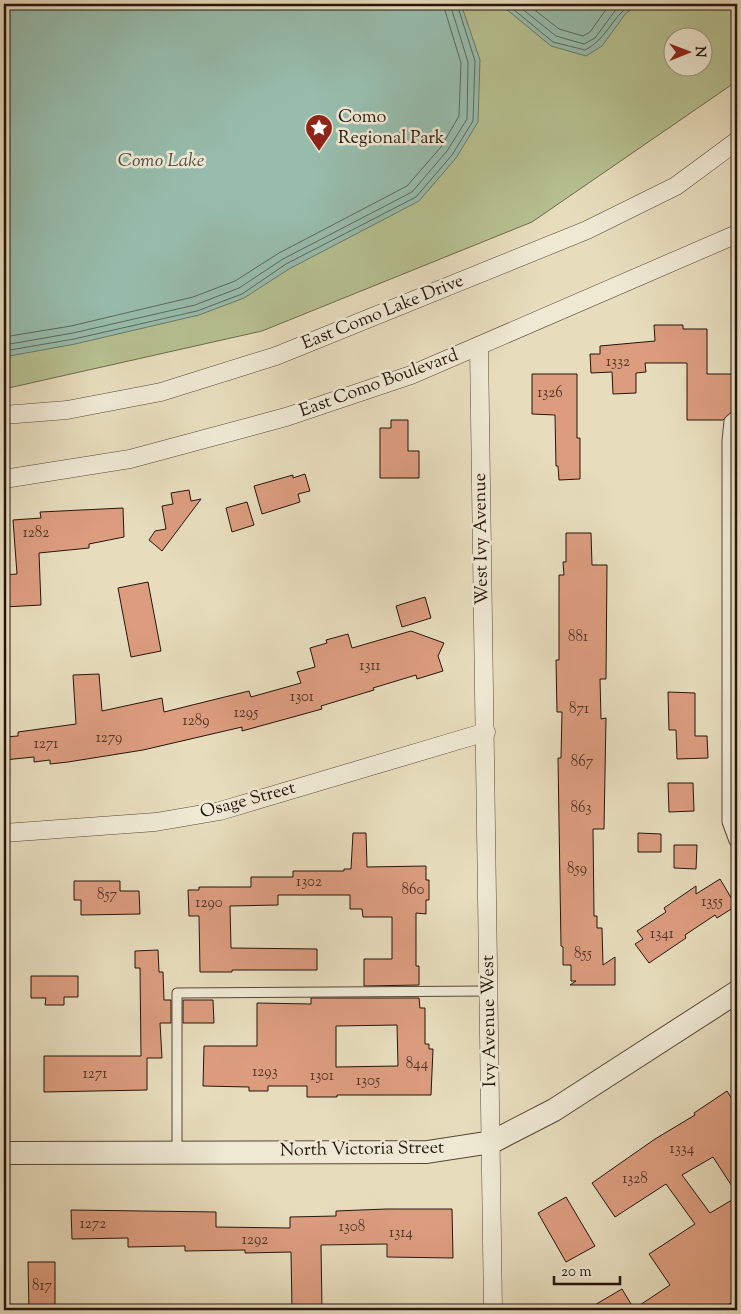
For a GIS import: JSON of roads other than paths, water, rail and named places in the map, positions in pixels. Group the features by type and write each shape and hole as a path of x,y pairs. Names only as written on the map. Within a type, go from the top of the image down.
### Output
{"street":[{"name":"East Como Lake Drive","path":"4,415 67,410 161,392 276,356 587,230 676,186 737,141"},
{"name":"East Como Boulevard","path":"4,479 130,458 286,417 411,374 479,347 737,234"},
{"name":"West Ivy Avenue","path":"479,347 486,732"},
{"name":"Osage Street","path":"4,833 156,822 220,811 486,732"},
{"name":"Ivy Avenue West","path":"486,732 493,1310"},
{"name":"North Victoria Street","path":"4,1153 177,1151 427,1152 492,1142 554,1110 737,992"}],"lane":[{"path":"737,414 729,421 727,441 727,822 737,844"},
{"path":"177,1151 177,993 489,991"}],"water":[{"name":"Como Lake","path":"4,4 461,4 480,60 478,122 456,158 419,201 289,269 244,298 199,315 75,344 4,357"},
{"path":"500,4 640,4 626,13 602,46 586,56 551,46"}],"place":[{"name":"Como Regional Park","path":"319,152"}]}
